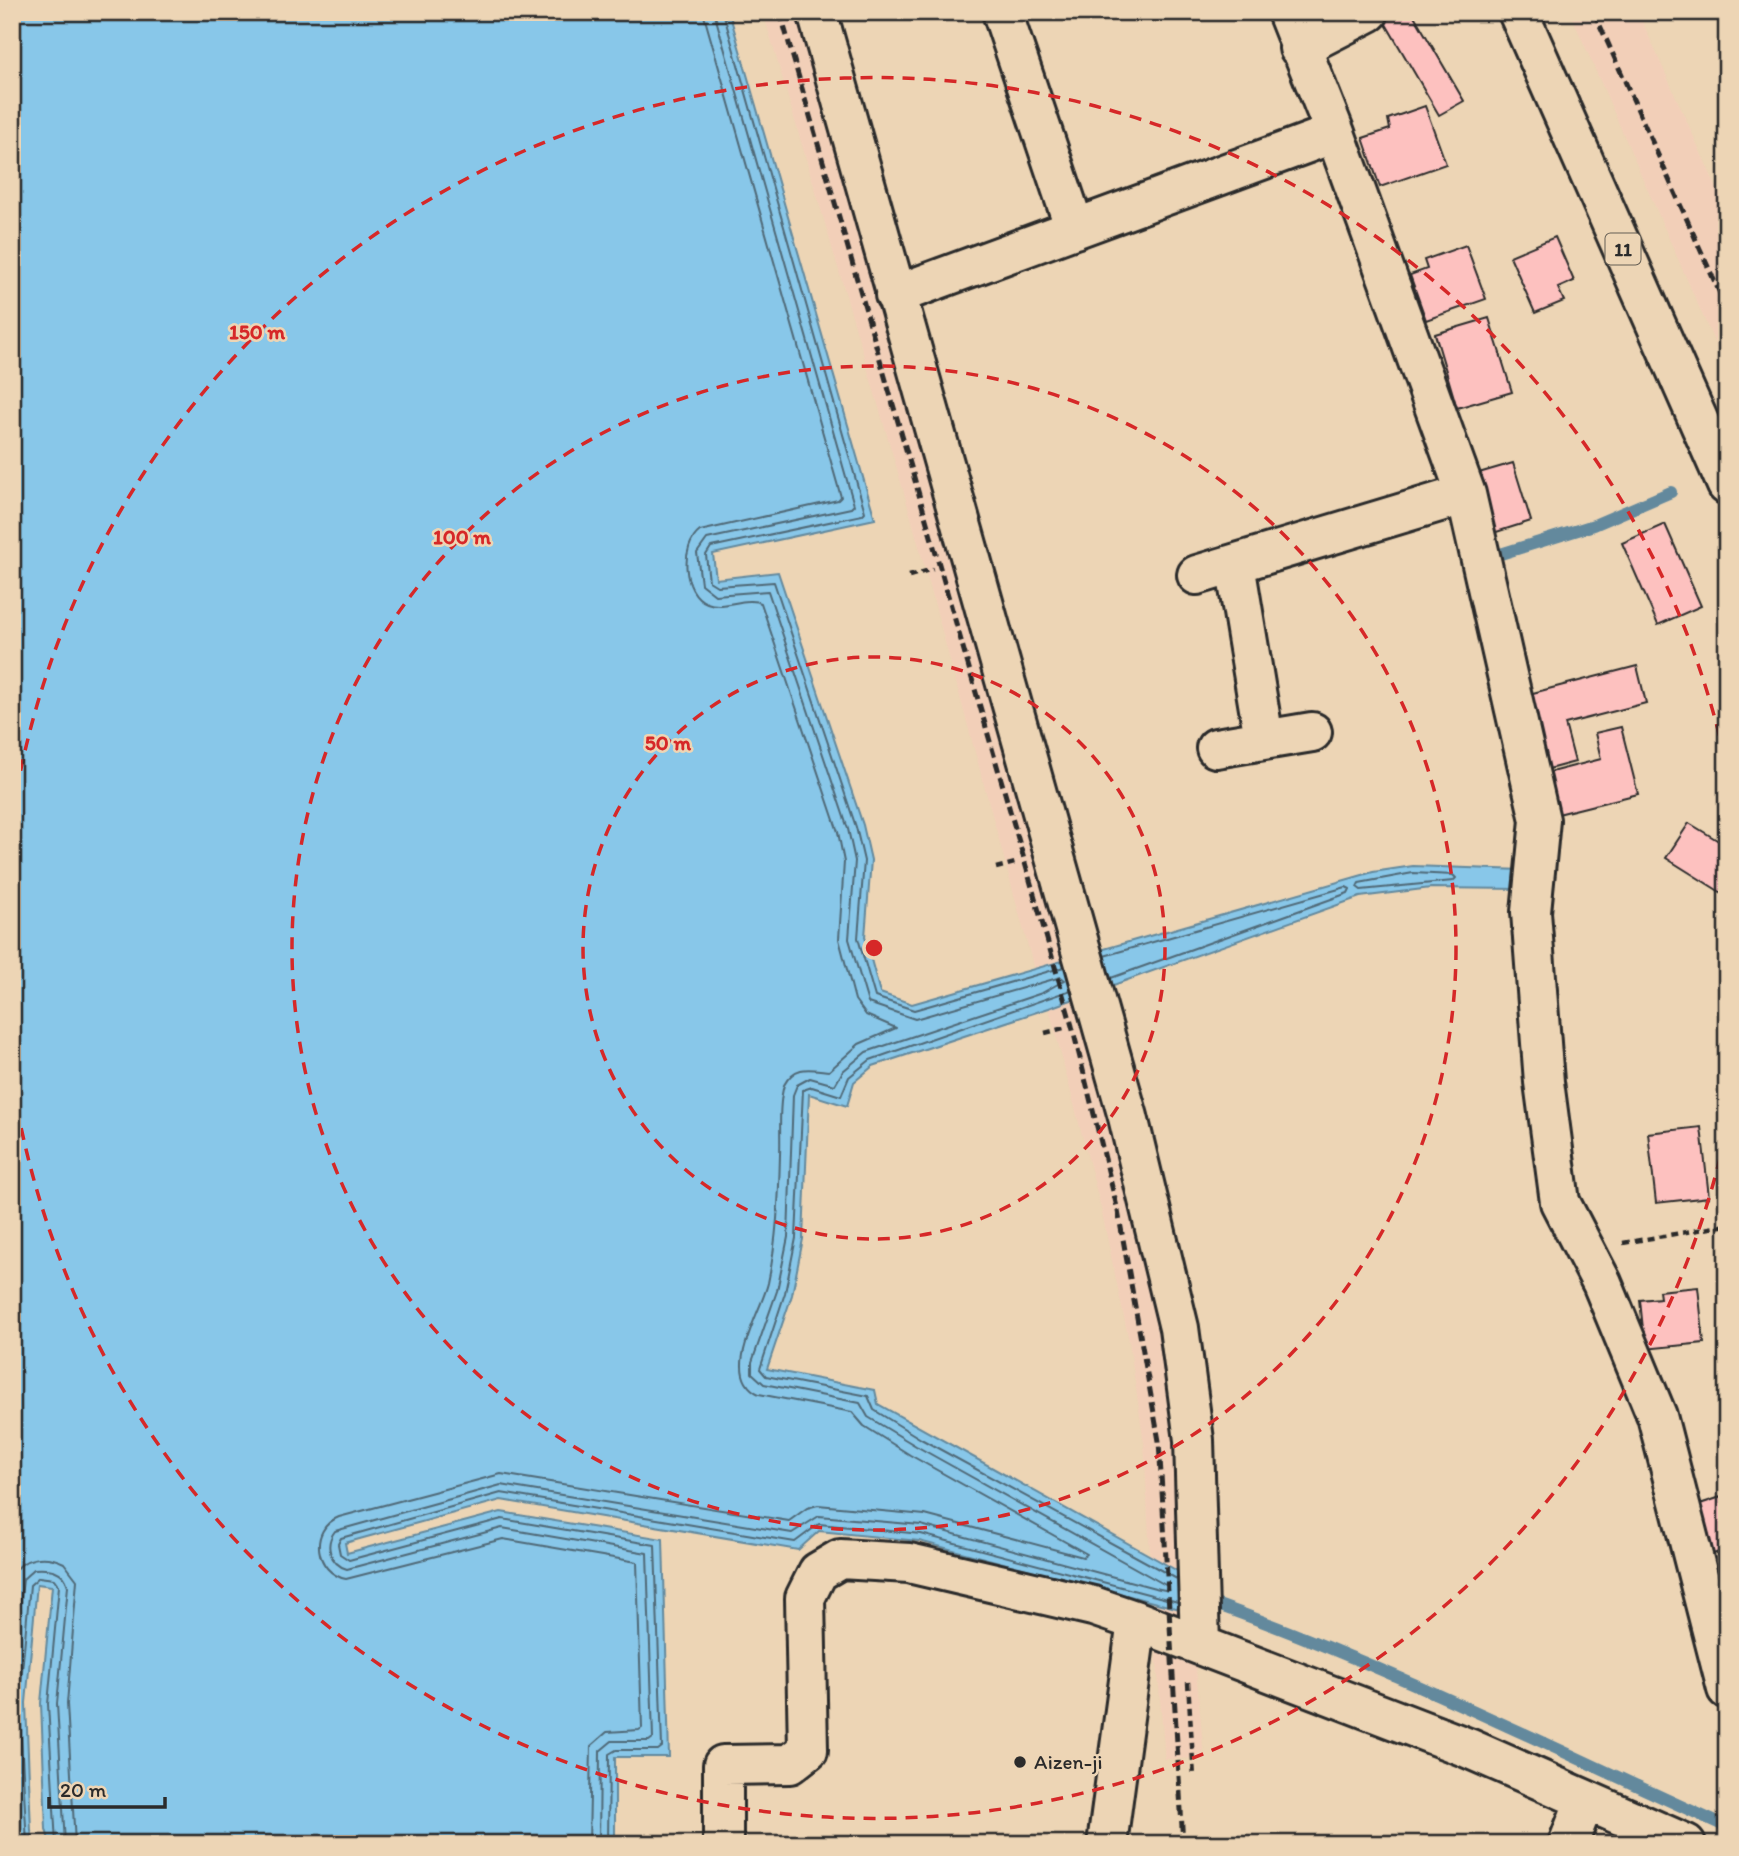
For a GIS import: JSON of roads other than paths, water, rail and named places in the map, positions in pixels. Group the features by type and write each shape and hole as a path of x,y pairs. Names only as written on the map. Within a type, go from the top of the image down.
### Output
{"main road":[{"path":"817,12 1128,1117 1179,1328 1194,1440 1193,1642"},
{"path":"1002,12 1075,229"},
{"path":"1287,12 1299,48 1335,133 1466,495 1540,820 1531,912 1544,1082 1560,1202 1602,1283 1657,1416 1727,1689"},
{"path":"1299,48 1369,12"},
{"name":"11","path":"1518,12 1727,485"},
{"path":"895,295 1335,133"},
{"path":"1197,575 1466,495"},
{"path":"1235,564 1264,739"},
{"path":"1216,748 1312,732"},
{"path":"723,1844 723,1765 790,1764 808,1750 805,1598 818,1572 840,1559 909,1563 1093,1606 1468,1748 1686,1844"},
{"path":"1107,1844 1137,1621"},
{"path":"1568,1844 1585,1800"}],"water":[{"path":"12,12 729,12 875,519 713,554 716,579 778,572 863,825 871,860 865,937 880,993 912,1004 1373,872 1413,866 1522,870 1521,889 1431,888 1360,897 1049,1008 873,1066 854,1082 847,1106 809,1094 803,1239 792,1295 767,1369 875,1390 878,1404 1192,1579 1191,1612 919,1541 819,1531 798,1550 501,1500 345,1543 347,1553 501,1512 663,1539 669,1757 615,1757 615,1844 50,1844 46,1829 41,1703 52,1586 37,1584 26,1703 31,1831 34,1844 12,1844"}],"waterway":[{"path":"1494,556 1594,525 1671,492"},
{"path":"1204,1600 1403,1679 1727,1827"}],"railway":[{"path":"780,12 1072,1026 1118,1211 1159,1441 1183,1844"},
{"path":"1594,12 1727,309"}],"place":[{"name":"Aizen-ji","path":"1020,1762"}]}
